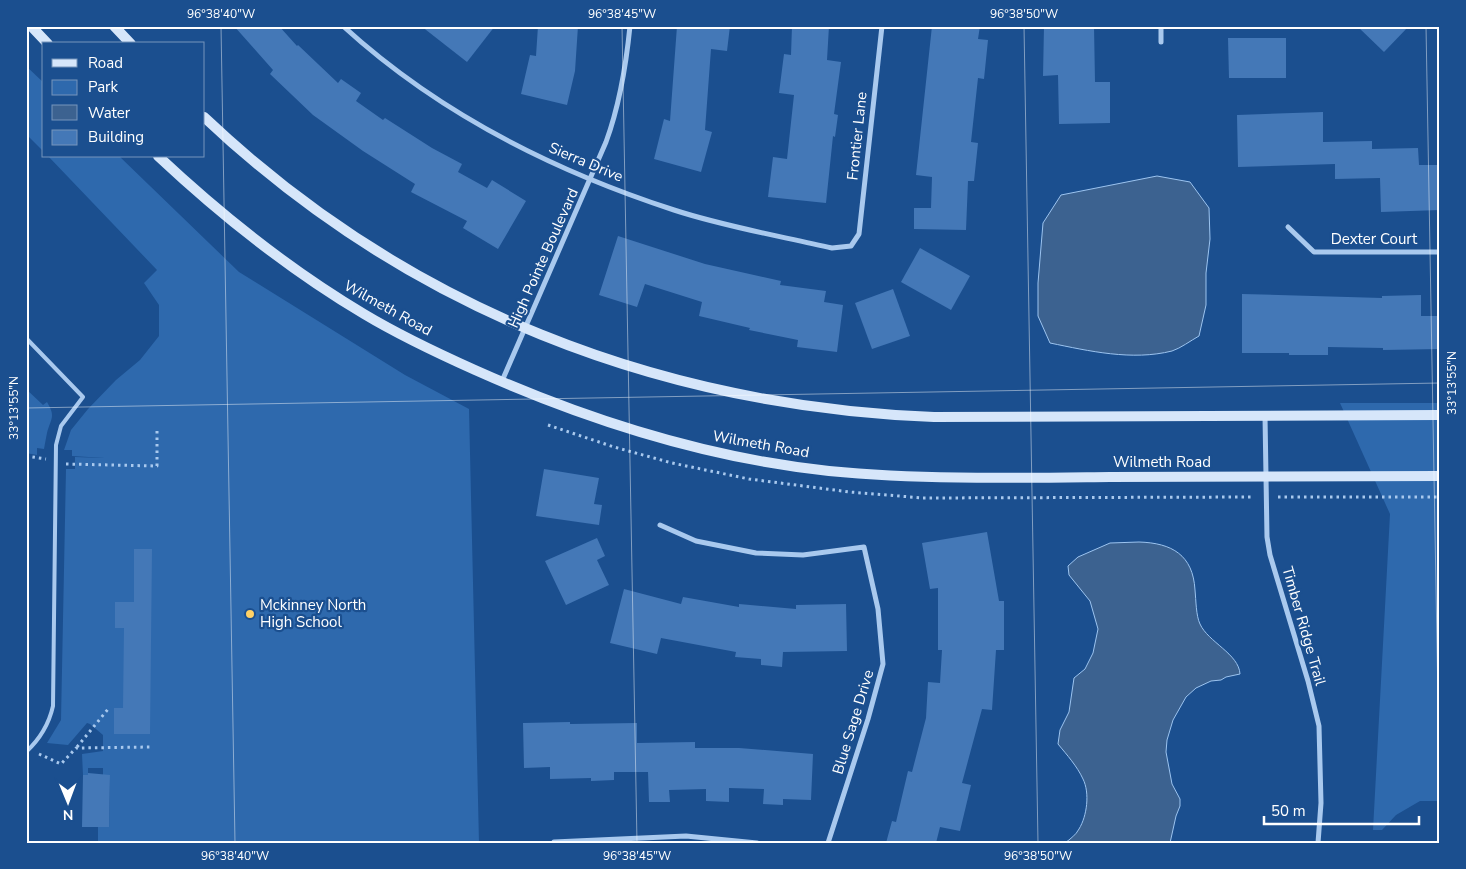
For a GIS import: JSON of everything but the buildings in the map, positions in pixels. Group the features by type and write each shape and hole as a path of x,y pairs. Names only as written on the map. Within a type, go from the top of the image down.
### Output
{"main road":[{"path":"31,26 46,42"},
{"path":"114,26 129,42"},
{"path":"205,118 280,183 353,236 444,290 526,329 579,349 674,380 728,393 832,410 934,417 1440,415"},
{"name":"Wilmeth Road","path":"160,158 252,236 365,315 410,339 502,382 578,412 682,444 748,458 828,470 905,476 1008,478 1440,476"}],"street":[{"name":"Sierra Drive","path":"343,26 396,69 456,112 520,147 591,178 676,211 832,248 851,246"},
{"name":"High Pointe Boulevard","path":"502,382 591,178 616,115 626,67 630,26"},
{"name":"Frontier Lane","path":"851,246 859,234 882,26"},
{"path":"1161,26 1161,42"},
{"name":"Dexter Court","path":"1288,226 1314,252 1440,252"},
{"name":"Timber Ridge Trail","path":"1265,415 1265,518 1270,555 1308,681 1319,726 1321,803 1318,843"},
{"name":"Blue Sage Drive","path":"660,525 696,541 756,553 802,554 864,547 878,609 883,664 868,719 828,843"},
{"path":"554,842 686,836 758,843"}],"lane":[{"path":"26,338 83,397 61,426 56,445 53,706 43,733 28,750"}],"path":[{"path":"26,456 56,462 157,466 157,427"},
{"path":"28,750 61,764 108,708"},
{"path":"76,748 151,747"}],"green space":[{"path":"26,66 42,81 42,150 26,134"},
{"name":"Mckinney North High School","path":"50,158 121,158 239,272 405,375 469,409 479,843 98,843 98,827 109,827 110,775 103,775 103,768 88,768 88,775 83,775 82,754 103,751 103,735 87,723 68,745 47,743 61,720 66,469 75,469 75,457 104,458 72,456 72,450 64,450 71,430 88,409 116,380 140,360 159,336 159,305 144,283 157,270"},
{"path":"26,389 43,405 47,402 52,414 44,449 37,448 37,455 26,453"},
{"path":"1340,403 1440,403 1440,801 1420,801 1396,815 1382,830 1373,830 1390,514"}],"water":[{"path":"1157,176 1190,182 1209,208 1210,239 1206,273 1206,305 1199,336 1172,351 1142,355 1111,354 1050,343 1038,316 1038,283 1043,223 1061,195"},
{"path":"1139,542 1171,548 1185,560 1193,578 1200,624 1209,637 1234,660 1240,674 1211,681 1196,688 1186,697 1173,720 1167,740 1166,752 1172,784 1180,799 1180,806 1170,843 1065,843 1073,837 1082,824 1087,798 1081,774 1058,744 1060,730 1069,712 1074,678 1085,669 1093,653 1098,629 1090,601 1069,575 1068,566 1078,557 1110,543"}],"place":[{"name":"Mckinney North High School","path":"250,614"}]}
